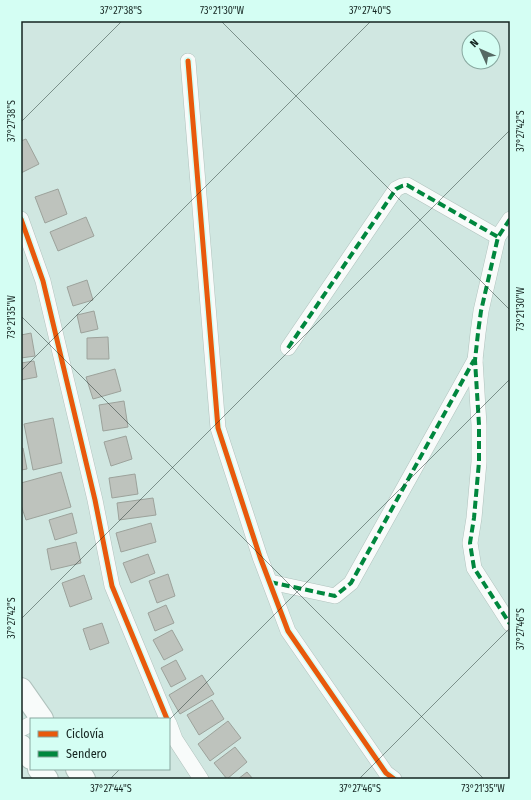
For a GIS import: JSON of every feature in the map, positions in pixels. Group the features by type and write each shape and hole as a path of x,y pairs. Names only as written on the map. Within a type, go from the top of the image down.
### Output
{"main road":[{"path":"21,689 38,718"},
{"path":"21,746 30,757"},
{"path":"40,770 47,779"},
{"path":"78,770 84,779"}],"street":[{"path":"188,61 218,428 260,557 288,631 386,772 394,779"},
{"path":"288,348 396,189 407,185 498,237"},
{"path":"510,218 498,237 480,311 475,360 479,425 479,462 474,518 470,543 474,568 510,624"},
{"path":"21,219 43,281 95,500 112,586 167,718"},
{"path":"270,582 335,596 351,584 475,360"},
{"path":"21,729 30,724"},
{"path":"170,726 175,739 201,779"}],"building":[{"path":"26,139 39,164 21,173 21,141"},
{"path":"58,189 67,214 45,223 35,197"},
{"path":"86,217 94,236 58,251 50,232"},
{"path":"87,280 93,300 73,306 67,287"},
{"path":"94,311 98,329 81,333 77,315"},
{"path":"31,333 35,356 21,358 21,335"},
{"path":"108,337 109,359 87,359 87,338"},
{"path":"34,361 37,377 21,380 21,363"},
{"path":"115,369 121,391 93,399 86,377"},
{"path":"124,401 128,427 103,431 99,405"},
{"path":"53,418 62,463 33,470 24,424"},
{"path":"126,436 132,459 111,466 104,442"},
{"path":"21,448 23,448 27,469 21,470"},
{"path":"61,472 71,507 26,520 21,505 21,483"},
{"path":"135,474 138,494 112,498 109,478"},
{"path":"153,498 156,515 119,520 117,503"},
{"path":"72,513 77,533 55,540 49,520"},
{"path":"151,523 156,542 121,552 116,533"},
{"path":"76,542 81,563 51,570 47,549"},
{"path":"148,554 155,573 131,583 123,563"},
{"path":"168,574 175,596 157,603 149,581"},
{"path":"84,575 92,599 70,607 62,583"},
{"path":"166,605 174,623 155,631 148,613"},
{"path":"102,623 109,643 90,650 83,629"},
{"path":"172,630 183,650 164,660 153,640"},
{"path":"176,660 186,679 171,687 161,668"},
{"path":"202,675 214,694 180,714 169,695"},
{"path":"212,700 224,719 199,735 187,715"},
{"path":"228,721 241,738 210,761 198,744"},
{"path":"235,747 247,762 227,779 214,763"},
{"path":"247,772 253,779 238,779"}],"marked path":[{"path":"288,348 396,189 407,185 498,237"},
{"path":"510,219 498,237 481,311 478,333 475,360 479,425 479,462 474,518 470,543 474,568 510,624"},
{"path":"270,582 335,596 351,583 474,360"}],"cycle path":[{"path":"188,61 218,428 260,557 288,631 386,773 394,779"},
{"path":"21,219 43,281 95,500 112,586 167,718"}]}
